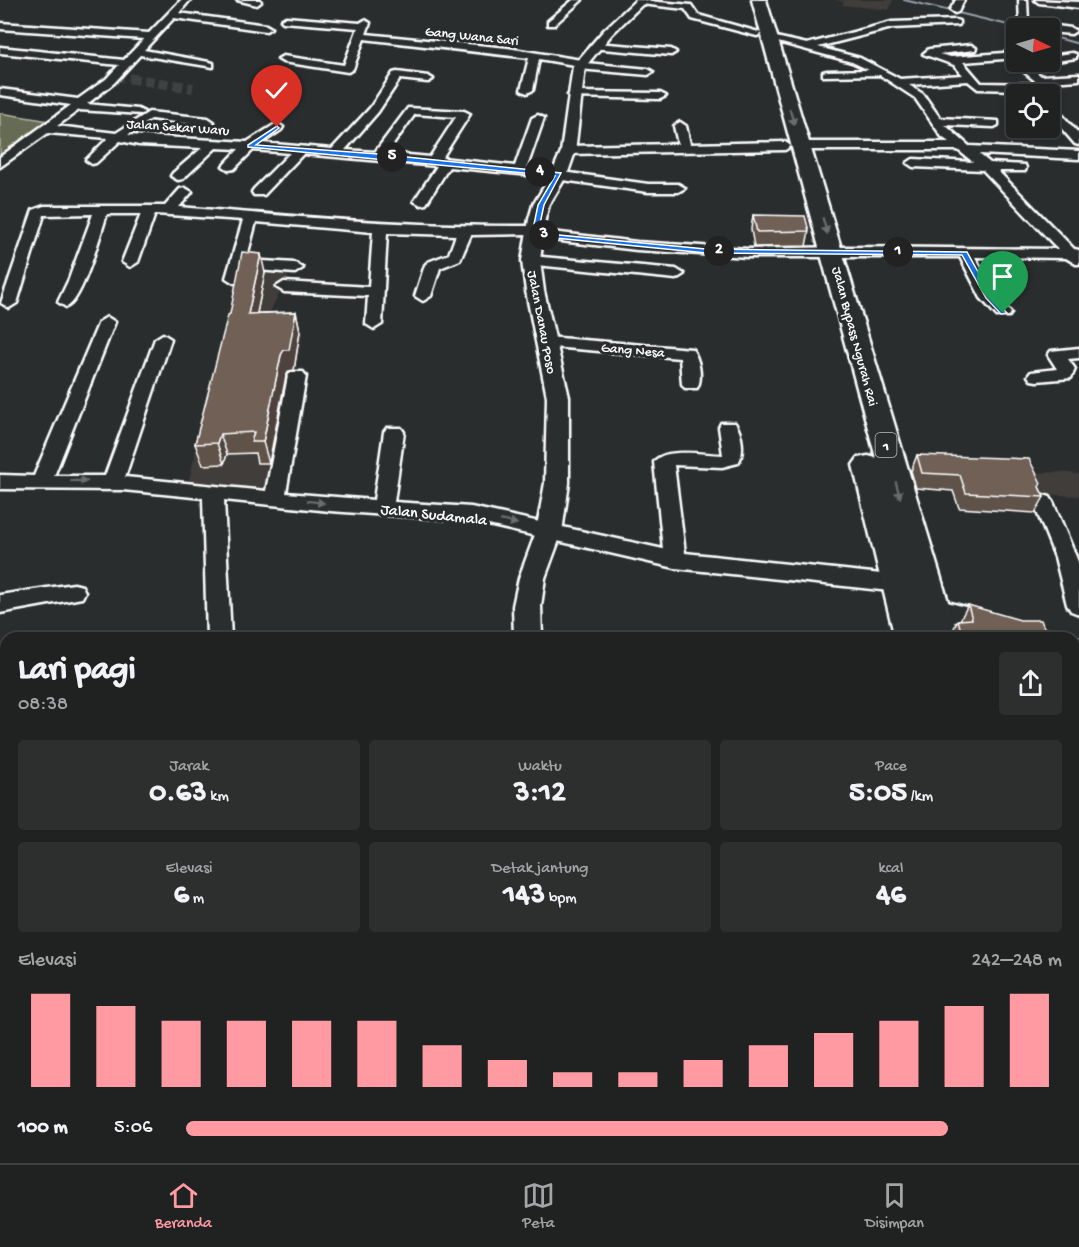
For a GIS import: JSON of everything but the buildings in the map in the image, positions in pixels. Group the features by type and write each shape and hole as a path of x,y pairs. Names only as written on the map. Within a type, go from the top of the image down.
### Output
{"highway":[{"name":"Jalan Bypass Ngurah Rai","path":"755,5 823,251 940,632"},
{"name":"Jalan Bypass Ngurah Rai","path":"823,251 912,632"}],"street":[{"path":"0,163 110,81 125,63 158,33 186,0"},
{"path":"241,0 257,2"},
{"path":"550,23 578,0"},
{"path":"581,78 639,0 684,6 690,8 692,15 699,18 856,60 884,73 919,96 946,134 987,167 1076,257"},
{"path":"955,10 960,0"},
{"path":"1023,0 1023,18"},
{"path":"1039,0 1076,3"},
{"path":"174,12 265,24"},
{"path":"285,20 362,31"},
{"path":"809,47 892,25 956,23"},
{"path":"0,26 158,33"},
{"path":"185,28 242,34"},
{"path":"1060,30 1071,31"},
{"path":"348,36 362,31"},
{"path":"283,59 348,69 362,31"},
{"name":"Gang Wana Sari","path":"362,31 507,51 534,57 581,78"},
{"path":"1006,50 951,49 928,54 956,62 976,85 983,87 1055,90 1031,72"},
{"path":"0,50 125,63"},
{"path":"956,62 954,59 958,57 1006,51"},
{"path":"137,52 209,64"},
{"path":"581,78 671,52"},
{"path":"1060,58 1072,56"},
{"path":"527,90 534,57"},
{"path":"581,78 640,59"},
{"path":"827,74 907,71"},
{"path":"581,78 648,72"},
{"path":"98,74 102,79 110,81"},
{"path":"336,152 374,110 397,75 428,79"},
{"path":"1041,79 1079,77"},
{"path":"581,78 660,96"},
{"name":"Jalan Danau Poso","path":"528,632 527,606 532,578 549,532 557,483 558,397 535,291 531,261 541,205 559,175 568,150 581,78"},
{"path":"898,82 969,78"},
{"path":"605,83 624,85"},
{"path":"0,92 138,112"},
{"path":"378,156 412,110 466,111 421,201"},
{"path":"92,160 117,137 149,115 208,122"},
{"path":"1060,116 1073,127 1079,141"},
{"path":"520,170 538,118"},
{"path":"936,121 994,123"},
{"path":"674,148 680,126"},
{"path":"229,166 250,146 277,127"},
{"name":"Jalan Sekar Waru","path":"46,129 140,141 336,152 520,170 648,188 678,189"},
{"path":"178,176 212,145"},
{"path":"568,150 793,146 965,148 1079,155"},
{"path":"259,192 300,150"},
{"path":"913,163 1020,168"},
{"path":"169,210 185,192"},
{"path":"9,303 38,213 52,209 169,210 380,228 535,232 706,251 965,253 1076,257"},
{"path":"66,302 77,279 102,209"},
{"path":"130,262 150,210"},
{"path":"251,216 235,271 295,268"},
{"path":"374,324 380,228"},
{"path":"423,296 434,265 456,257 465,231"},
{"path":"965,253 989,298 1003,313"},
{"path":"531,261 676,274"},
{"path":"284,287 376,292"},
{"path":"42,481 107,322"},
{"path":"113,483 163,339"},
{"name":"Gang Nesa","path":"547,342 686,353 689,357 691,384"},
{"path":"1037,376 1065,374 1066,369 1058,354 1079,353"},
{"path":"275,498 297,376"},
{"path":"675,560 664,462 672,459 722,461 731,459 734,453 728,427"},
{"path":"383,507 394,432"},
{"name":"Jalan Sudamala","path":"0,482 113,483 471,514 675,560 900,584"},
{"path":"213,491 219,632"},
{"path":"1043,502 1066,557 1079,605"},
{"path":"0,604 74,592"},
{"path":"933,607 1020,632"}],"shaded area":[{"path":"835,0 893,0 889,10 842,5 844,2"},
{"path":"241,266 292,269 263,325 303,329 273,492 188,484"},
{"path":"1024,473 1079,474 1079,496 1032,494"}],"green space":[{"path":"0,113 49,121 0,159"}],"waterway":[{"path":"904,0 1006,24"},
{"path":"1060,39 1079,44"}],"tunnel":[{"path":"114,76 193,88"}],"route":[{"path":"277,127 250,146 378,156 559,175 541,205 535,234 637,246 706,251 965,253 989,298 1003,313"}]}
